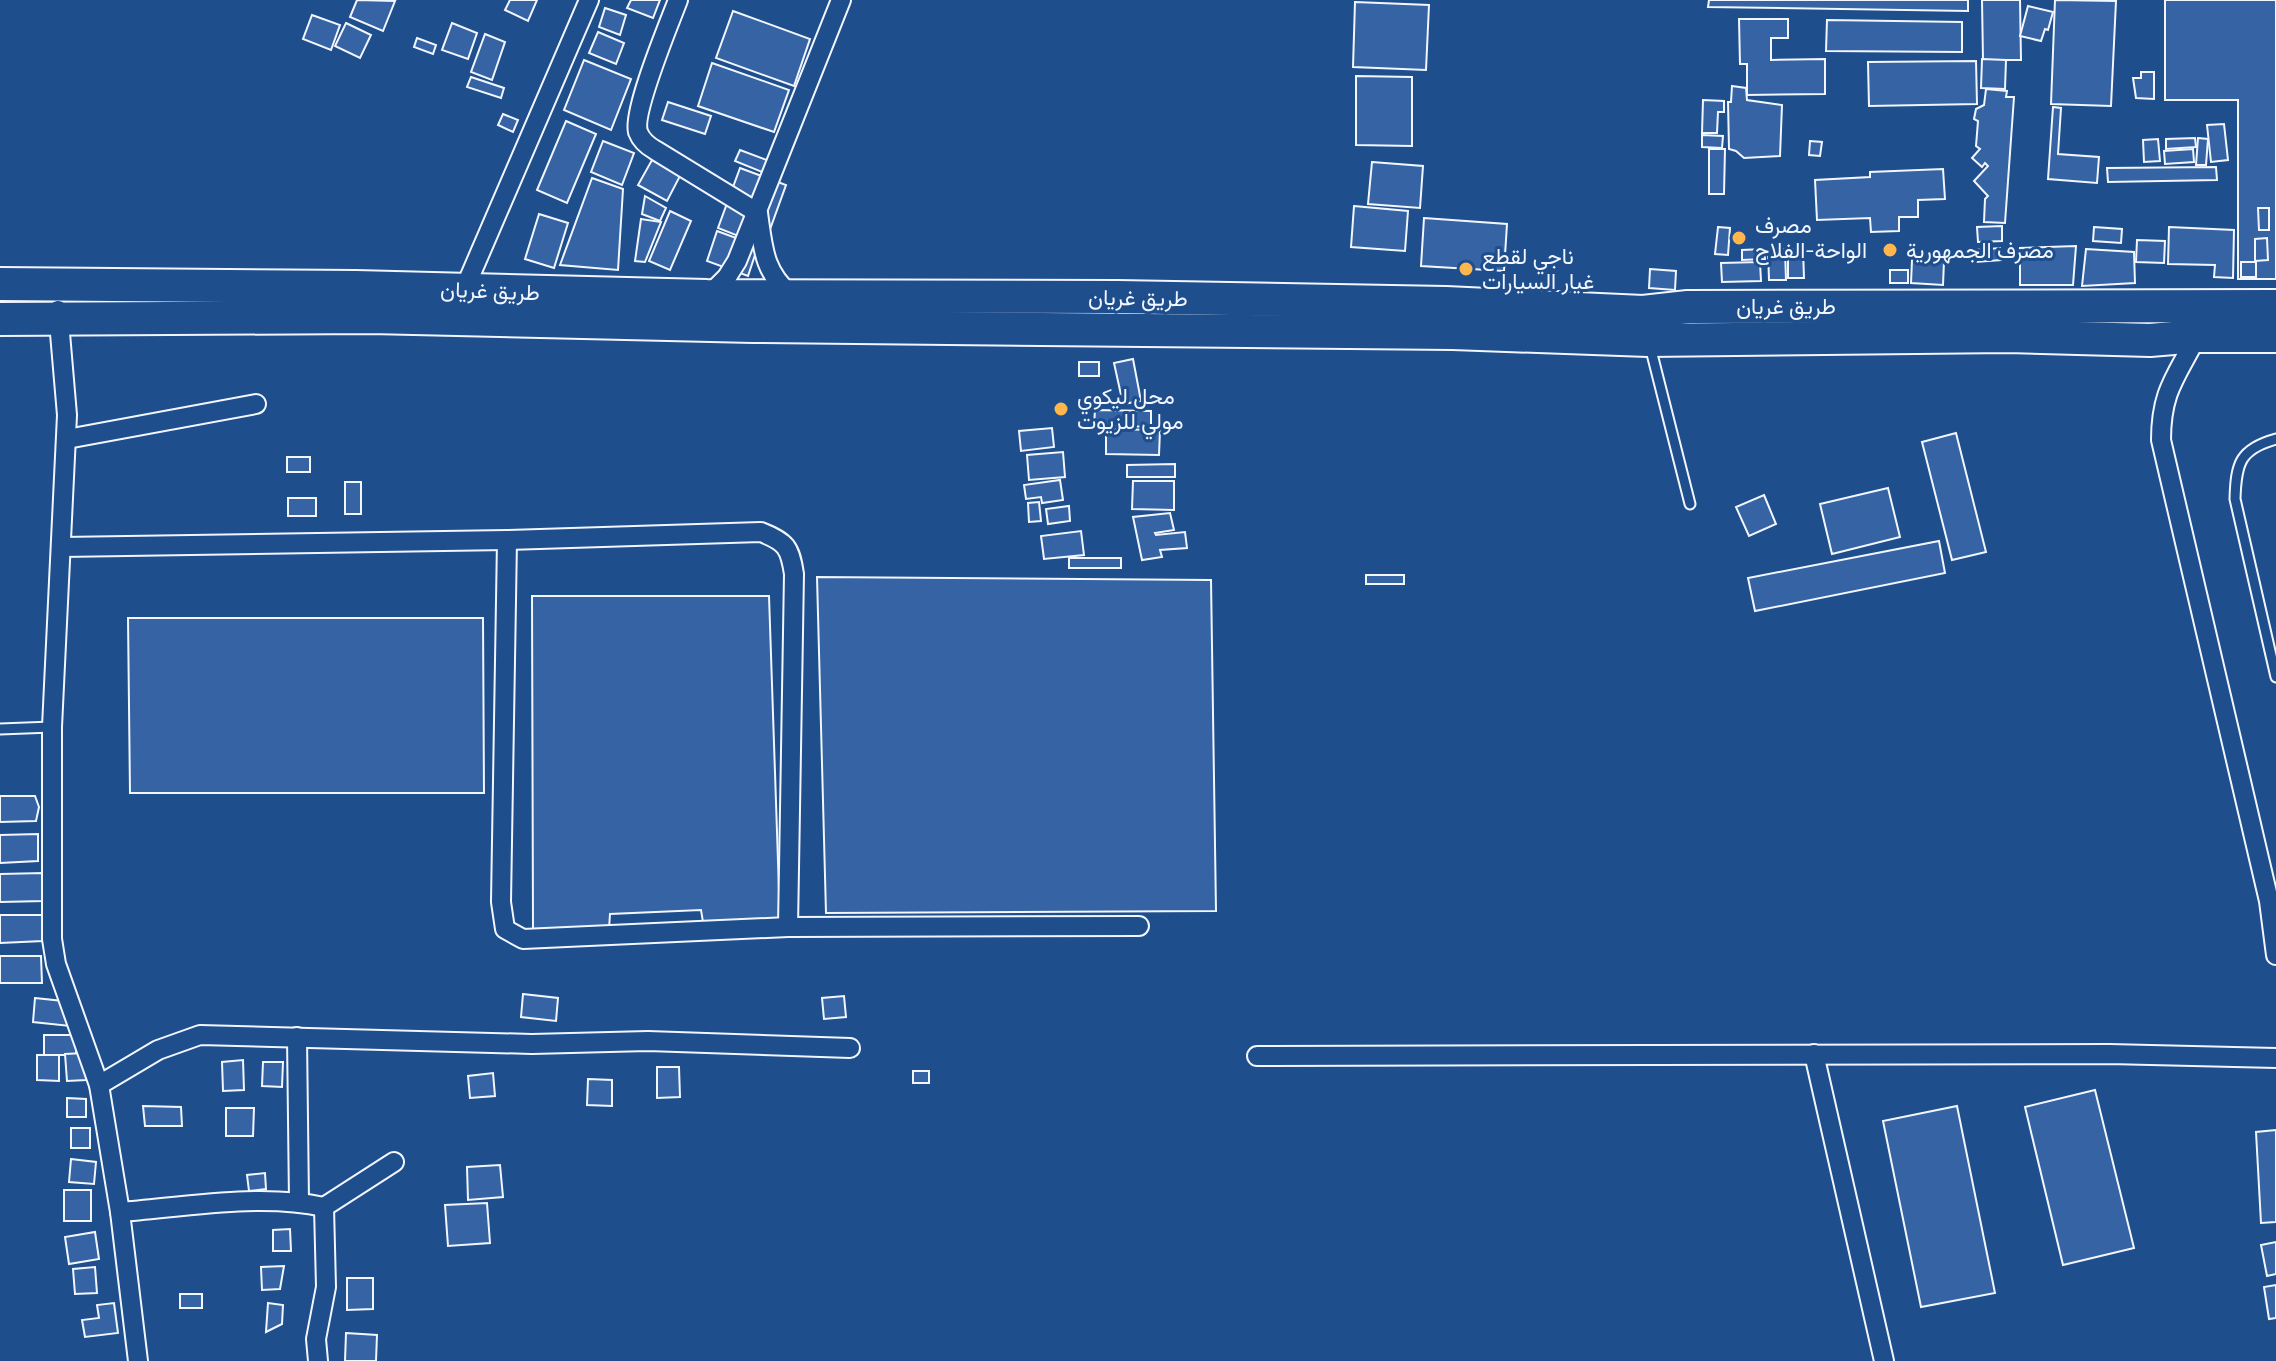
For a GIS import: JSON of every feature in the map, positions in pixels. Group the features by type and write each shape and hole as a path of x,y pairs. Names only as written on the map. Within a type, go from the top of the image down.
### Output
{"highway":[{"name":"طريق غريان","path":"0,284 356,287 707,296 1446,303 1646,326 1688,307 2276,306"},
{"name":"طريق غريان","path":"0,319 371,317 753,326 1453,333 1646,326 1904,336 2150,340 2197,336 2276,336"}],"street":[{"path":"464,290 589,0"},
{"path":"678,0 639,109 638,133 646,144 758,213 766,264 776,281 791,295"},
{"path":"707,296 727,277 758,213 841,0"},
{"path":"55,284 67,395 67,439 52,727 52,939 61,978 99,1085 120,1212 138,1361"},
{"path":"2210,306 2168,388 2161,412 2161,440 2269,901 2276,955"},
{"path":"67,439 256,404"},
{"path":"62,547 507,540 761,532 781,540 791,554 794,574 788,927"},
{"path":"507,540 501,902 505,929 523,939 788,927 1139,926"},
{"path":"99,1085 158,1050 200,1035 532,1044 648,1041 850,1048"},
{"path":"297,1037 299,1202"},
{"path":"1814,1054 1884,1361"},
{"path":"1257,1056 2215,1054 2276,1058"},
{"path":"120,1212 299,1202 324,1207 394,1162"},
{"path":"318,1361 316,1339 326,1287 324,1207"}],"lane":[{"path":"1646,326 1690,504"},
{"path":"2276,439 2255,445 2243,459 2236,475 2235,499 2276,677"},
{"path":"0,729 52,727"}],"building":[{"path":"357,0 395,1 383,31 350,17"},
{"path":"510,0 537,0 528,21 505,10"},
{"path":"631,0 660,0 653,18 627,8"},
{"path":"1709,0 1968,0 1968,11 1708,7"},
{"path":"1982,0 2020,0 2021,60 1983,60"},
{"path":"2055,0 2116,1 2111,106 2051,104"},
{"path":"2165,0 2276,0 2276,279 2238,279 2238,100 2165,100"},
{"path":"1355,2 1429,5 1426,70 1353,67"},
{"path":"2028,6 2053,12 2041,41 2020,36"},
{"path":"605,8 626,15 620,35 599,27"},
{"path":"733,11 810,39 794,86 716,58"},
{"path":"312,15 340,25 331,50 303,39"},
{"path":"1739,19 1788,19 1788,38 1771,38 1771,60 1825,59 1825,94 1747,95 1747,64 1740,64"},
{"path":"1827,20 1962,22 1962,52 1826,51"},
{"path":"346,23 371,35 360,58 335,46"},
{"path":"452,23 477,33 468,59 442,50"},
{"path":"598,32 624,43 616,64 589,53"},
{"path":"485,34 505,42 492,80 471,72"},
{"path":"417,38 436,45 433,54 414,47"},
{"path":"1982,59 2006,60 2005,89 1981,88"},
{"path":"584,60 631,79 611,130 564,110"},
{"path":"1976,61 1977,104 1869,106 1868,62"},
{"path":"712,63 789,90 774,132 698,106"},
{"path":"2141,72 2154,72 2154,99 2136,98 2133,78 2141,78"},
{"path":"1356,76 1412,77 1412,146 1356,145"},
{"path":"471,77 504,88 501,98 467,87"},
{"path":"1732,86 1746,88 1747,100 1782,105 1780,156 1744,158 1729,149 1728,102 1731,102"},
{"path":"1986,89 2007,91 2006,97 2014,97 2005,223 1984,222 1985,199 1988,196 1974,181 1988,166 1985,163 1982,167 1972,158 1980,149 1976,146 1978,121 1974,119 1976,109 1984,105"},
{"path":"1703,100 1724,101 1724,112 1718,112 1717,133 1702,133"},
{"path":"668,102 711,116 705,134 662,120"},
{"path":"2053,107 2061,108 2058,154 2099,157 2097,183 2048,179"},
{"path":"503,114 518,120 513,132 498,125"},
{"path":"566,121 596,134 567,203 537,190"},
{"path":"2224,124 2228,160 2211,162 2207,125"},
{"path":"1702,135 1723,136 1722,148 1702,147"},
{"path":"2195,138 2196,147 2166,149 2166,139"},
{"path":"2198,138 2208,139 2206,165 2196,165"},
{"path":"2158,139 2160,161 2144,162 2143,140"},
{"path":"603,141 634,153 622,185 591,172"},
{"path":"1810,141 1822,142 1820,156 1809,155"},
{"path":"1709,149 1725,149 1724,194 1709,194"},
{"path":"2193,149 2194,162 2165,164 2164,151"},
{"path":"740,150 772,162 767,174 735,161"},
{"path":"652,160 680,176 667,201 638,185"},
{"path":"1372,162 1423,166 1420,208 1368,204"},
{"path":"2216,167 2217,180 2108,182 2107,168"},
{"path":"740,168 786,185 764,246 718,228"},
{"path":"1943,169 1945,199 1918,200 1918,217 1899,217 1899,231 1871,232 1870,218 1817,220 1815,180 1870,177 1870,172"},
{"path":"592,178 623,189 618,270 560,265"},
{"path":"645,196 666,208 660,221 642,214"},
{"path":"1354,206 1408,211 1405,251 1351,247"},
{"path":"2258,208 2269,208 2269,230 2259,230"},
{"path":"670,211 691,221 670,270 649,261"},
{"path":"539,214 568,223 554,268 525,259"},
{"path":"1424,218 1507,224 1504,271 1421,266"},
{"path":"641,219 661,222 645,262 635,261"},
{"path":"2002,226 2002,241 1978,242 1977,227"},
{"path":"1718,227 1730,228 1728,255 1715,254"},
{"path":"2094,227 2122,229 2121,243 2093,241"},
{"path":"2169,227 2234,230 2233,278 2214,277 2215,265 2168,264"},
{"path":"717,231 758,246 748,276 707,261"},
{"path":"2267,238 2268,260 2255,261 2255,239"},
{"path":"2137,240 2165,241 2164,263 2136,262"},
{"path":"2076,246 2073,285 2020,285 2020,248"},
{"path":"2000,248 2001,260 1976,262 1975,250"},
{"path":"1764,249 1765,259 1742,260 1742,250"},
{"path":"1785,249 1786,280 1769,280 1768,250"},
{"path":"1788,249 1803,249 1804,278 1788,278"},
{"path":"2086,249 2134,252 2135,283 2082,286"},
{"path":"1912,260 1944,261 1943,285 1911,283"},
{"path":"1760,262 1761,281 1722,282 1721,263"},
{"path":"2241,262 2256,262 2256,277 2241,277"},
{"path":"1650,269 1676,271 1675,290 1649,288"},
{"path":"1890,270 1908,270 1908,283 1890,283"},
{"path":"1133,359 1141,401 1123,404 1114,363"},
{"path":"1079,362 1099,362 1099,376 1079,376"},
{"path":"1095,410 1151,411 1151,427 1094,425"},
{"path":"1052,428 1054,447 1021,451 1019,431"},
{"path":"1106,429 1160,430 1159,455 1106,454"},
{"path":"1956,433 1986,552 1952,560 1922,442"},
{"path":"1063,452 1065,477 1029,480 1027,455"},
{"path":"287,457 310,457 310,472 287,472"},
{"path":"1175,464 1175,477 1127,477 1127,465"},
{"path":"1060,480 1063,500 1042,503 1041,497 1026,499 1024,485"},
{"path":"1133,481 1174,481 1174,510 1132,509"},
{"path":"345,482 361,482 361,514 345,514"},
{"path":"1888,488 1900,537 1832,554 1820,504"},
{"path":"1764,495 1776,524 1749,536 1736,507"},
{"path":"288,498 316,498 316,516 288,516"},
{"path":"1039,502 1041,521 1029,522 1028,503"},
{"path":"1069,506 1070,521 1048,524 1046,509"},
{"path":"1170,513 1174,530 1155,533 1185,532 1187,548 1160,550 1162,557 1142,560 1133,517"},
{"path":"1081,531 1084,555 1044,559 1041,536"},
{"path":"1939,541 1945,573 1755,611 1748,578"},
{"path":"1069,558 1121,558 1121,568 1069,568"},
{"path":"1366,575 1404,575 1404,584 1366,584"},
{"path":"817,577 1211,580 1216,911 826,913"},
{"path":"532,596 769,596 780,920 704,928 701,910 610,914 609,929 533,930"},
{"path":"128,618 483,618 484,793 130,793"},
{"path":"0,796 35,796 39,807 36,821 0,822"},
{"path":"38,834 38,861 0,863 0,835"},
{"path":"43,873 44,901 0,902 0,874"},
{"path":"0,915 42,915 43,941 0,943"},
{"path":"0,956 41,956 42,983 0,983"},
{"path":"523,994 558,998 556,1021 521,1017"},
{"path":"844,996 846,1017 824,1019 822,998"},
{"path":"35,998 72,1002 70,1026 33,1022"},
{"path":"44,1035 76,1035 76,1055 44,1055"},
{"path":"85,1053 86,1080 67,1081 65,1054"},
{"path":"37,1055 59,1055 59,1081 37,1080"},
{"path":"243,1060 244,1090 223,1091 222,1062"},
{"path":"263,1062 283,1062 282,1087 262,1086"},
{"path":"657,1067 679,1067 680,1097 657,1098"},
{"path":"913,1071 929,1071 929,1083 913,1083"},
{"path":"493,1073 495,1096 470,1098 468,1076"},
{"path":"588,1079 612,1080 612,1106 587,1105"},
{"path":"2095,1090 2134,1248 2063,1265 2025,1107"},
{"path":"67,1098 86,1099 86,1117 67,1117"},
{"path":"143,1106 181,1107 182,1126 145,1126"},
{"path":"1957,1106 1995,1293 1921,1307 1883,1121"},
{"path":"226,1108 254,1108 253,1136 226,1136"},
{"path":"71,1128 90,1128 90,1148 71,1148"},
{"path":"2276,1130 2276,1222 2261,1223 2256,1132"},
{"path":"71,1159 96,1162 94,1184 69,1182"},
{"path":"500,1165 503,1197 468,1200 467,1167"},
{"path":"265,1173 266,1189 249,1191 247,1175"},
{"path":"64,1190 91,1190 91,1221 64,1221"},
{"path":"487,1203 490,1243 448,1246 445,1205"},
{"path":"290,1229 291,1251 273,1251 273,1230"},
{"path":"95,1232 99,1259 69,1264 65,1237"},
{"path":"2276,1242 2276,1274 2267,1276 2261,1245"},
{"path":"284,1266 280,1289 262,1290 261,1267"},
{"path":"95,1267 97,1293 75,1294 73,1269"},
{"path":"347,1278 373,1278 373,1309 347,1310"},
{"path":"2276,1285 2276,1318 2269,1319 2264,1287"},
{"path":"180,1294 202,1294 202,1308 180,1308"},
{"path":"114,1303 118,1333 85,1337 82,1320 99,1318 97,1305"},
{"path":"268,1303 283,1305 282,1324 266,1332"},
{"path":"346,1333 377,1335 376,1361 345,1361"}],"place":[{"name":"مصرف الواحة-الفلاح","path":"1739,238"},
{"name":"مصرف الجمهورية","path":"1890,250"},
{"name":"ناجي لقطع غيار السيارات","path":"1466,269"},
{"name":"محل ليكوي مولي للزيوت","path":"1061,409"}]}
